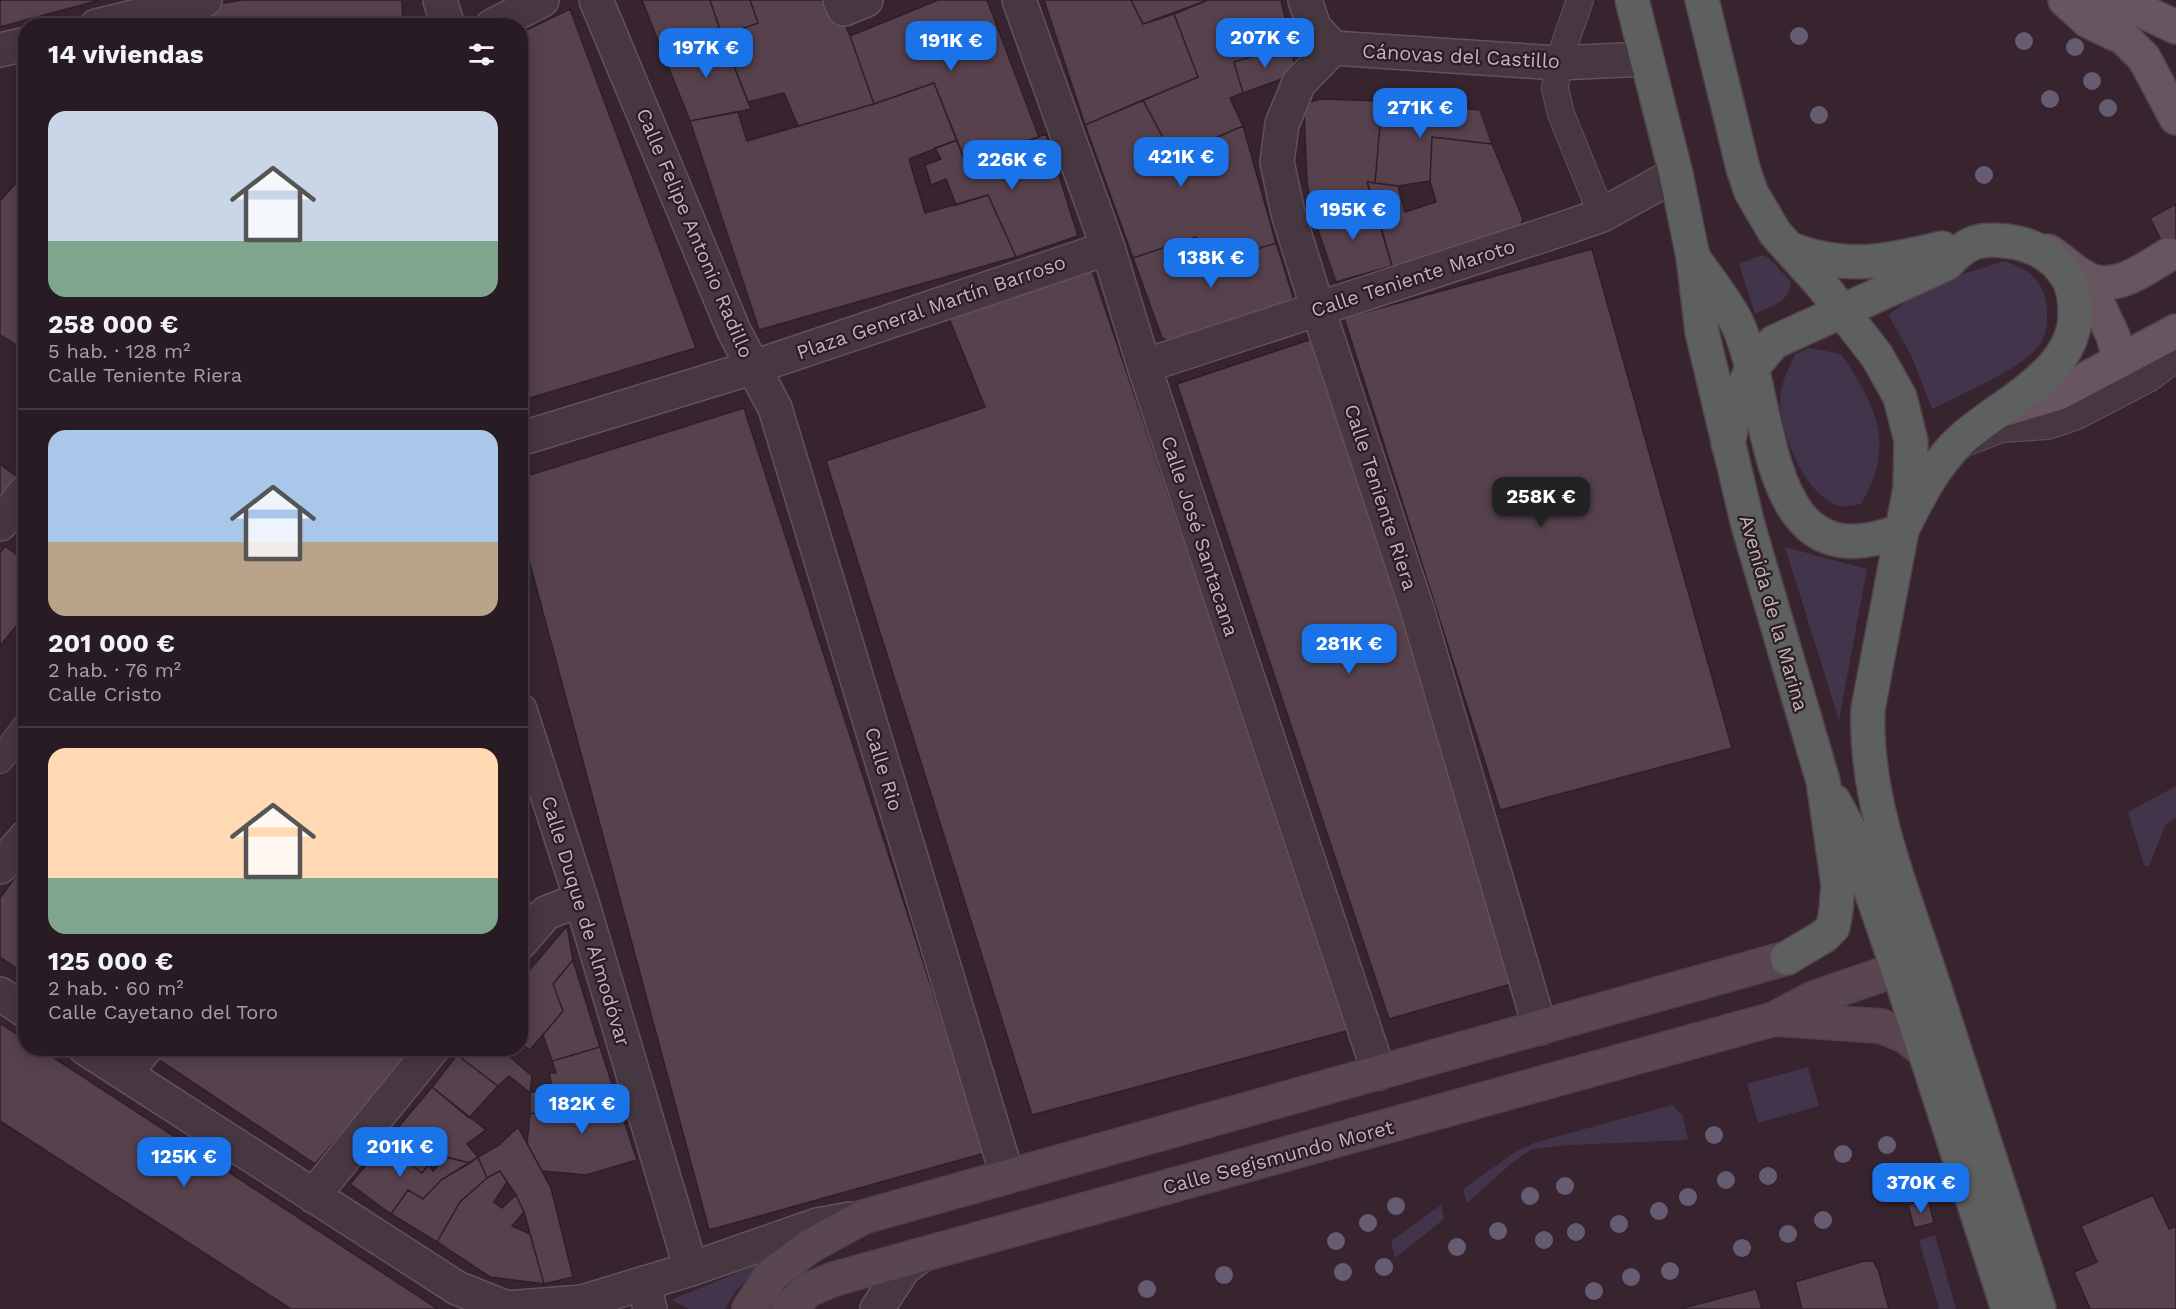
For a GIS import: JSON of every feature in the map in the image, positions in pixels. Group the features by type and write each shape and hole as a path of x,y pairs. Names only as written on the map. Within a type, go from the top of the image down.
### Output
{"highway":[{"name":"Avenida de la Marina","path":"1632,0 1676,174 1693,257 1702,332 1728,444 1748,525 1823,781"},
{"path":"1702,0 1746,176 1761,213 1877,356 1900,397 1906,417 1912,460 1910,488 1868,709 1867,738 1880,813 1915,930 2039,1309"},
{"path":"1693,257 1736,321 1752,368 1776,468 1790,505 1801,521 1816,533 1834,540 1868,540 1902,530 1922,491 1951,450 1962,438 2000,411 2051,368 2067,348 2076,327 2071,284 2061,267 2046,254 2020,243 1992,240 1886,261 1854,264 1810,256 1790,249"},
{"path":"1728,444 1736,405 1752,368 1774,342 1946,264 1964,245"},
{"path":"1787,958 1824,936 1833,927 1838,885 1823,781"},
{"path":"1823,781 1850,831 1899,969 2008,1309"}],"main road":[{"path":"2065,0 2088,21 2128,41"},
{"path":"2096,0 2107,18 2144,58 2176,118"},
{"path":"2128,0 2148,14 2176,27"},
{"path":"2020,243 2049,252 2086,278 2102,283 2121,281 2168,255"},
{"path":"2086,278 2113,336 2127,373"},
{"path":"2000,411 2127,373 2176,331"},
{"path":"1899,969 1911,954 1915,943 1915,930"},
{"path":"749,1309 772,1274 810,1246 863,1217 1787,958"},
{"name":"Calle Segismundo Moret","path":"789,1309 808,1290 834,1279 1774,1019 1814,998 1899,969"},
{"name":"Calle Segismundo Moret","path":"1774,1019 1881,1026 1905,1036 1925,1051"}],"street":[{"path":"130,18 205,0"},
{"path":"440,0 446,18"},
{"path":"507,18 542,0"},
{"name":"Calle Felipe Antonio Radillo","path":"596,0 734,331 754,367"},
{"path":"840,0 844,9 866,0"},
{"name":"Calle José Santacana","path":"1019,0 1108,248 1143,366 1379,1074"},
{"name":"Cánovas del Castillo","path":"1305,0 1314,27 1333,48 1558,63 1646,59"},
{"path":"0,50 18,46"},
{"name":"Calle Teniente Riera","path":"1333,48 1299,83 1282,124 1277,162 1288,213 1318,309 1419,612 1540,1028"},
{"name":"Calle Teniente Maroto","path":"1143,366 1602,215 1676,174"},
{"name":"Plaza General Martín Barroso","path":"528,437 754,367 1108,248"},
{"name":"Calle Rio","path":"754,367 776,408 1007,1175"},
{"path":"0,524 18,501"},
{"name":"Calle Duque de Almodóvar","path":"528,735 581,899 691,1269"},
{"path":"0,867 18,846"},
{"path":"528,934 546,913 581,899"},
{"path":"0,994 18,1006"},
{"path":"97,1056 457,1288 507,1308 647,1296 691,1269 818,1225 863,1217"},
{"path":"125,1074 140,1056"},
{"path":"313,1196 427,1056"},
{"path":"877,1309 904,1268 920,1256"}],"lane":[{"path":"1580,0 1558,63 1555,89 1561,114 1602,215"},
{"path":"1951,450 2002,429 2048,426 2075,417 2127,373 2176,358"},
{"path":"0,760 18,736"}],"shaded area":[{"path":"1762,255 1769,258 1791,282 1790,289 1783,299 1755,314 1739,264"},
{"path":"2004,261 2030,274 2042,290 2047,313 2043,339 2025,359 2010,369 1932,409 1912,357 1888,315 1932,284"},
{"path":"1809,348 1841,354 1864,391 1878,426 1880,444 1878,463 1872,483 1861,504 1841,507 1826,499 1805,477 1790,447 1782,416 1781,390 1795,354"},
{"path":"1785,547 1867,569 1839,720"},
{"path":"2176,786 2176,818 2166,824 2149,866 2144,865 2128,812"},
{"path":"1808,1067 1819,1106 1758,1123 1747,1084"},
{"path":"1672,1105 1683,1116 1688,1140 1569,1145 1532,1149 1513,1162 1467,1203 1463,1189 1518,1150 1537,1142"},
{"path":"1441,1205 1444,1219 1395,1258 1391,1241"},
{"path":"1935,1235 1956,1309 1939,1309 1919,1240"},
{"path":"763,1262 735,1292 725,1309 689,1309 671,1300"}],"building":[{"path":"0,0 100,0 33,18 18,18 18,22 0,27"},
{"path":"243,0 402,0 403,18 152,18 184,9"},
{"path":"642,0 710,0 722,36 662,51"},
{"path":"710,0 750,0 758,23 722,36"},
{"path":"750,0 833,0 850,36 874,104 798,126 784,93 748,102 722,36 758,23"},
{"path":"938,0 987,0 1039,137 966,164 934,83 874,104 850,36"},
{"path":"1044,0 1131,0 1143,24 1174,14 1198,77 1085,125"},
{"path":"1131,0 1208,0 1143,24"},
{"path":"1208,0 1281,0 1291,45 1234,62 1243,93 1230,98 1243,126 1173,156 1143,100 1198,77 1174,14"},
{"path":"570,9 696,348 528,399 528,29"},
{"path":"722,36 751,109 690,121 662,51"},
{"path":"1291,45 1296,74 1243,93 1234,62"},
{"path":"934,83 957,140 909,159 925,213 988,195 1016,257 759,330 690,121 738,112 747,141 874,104"},
{"path":"1321,99 1382,101 1375,183 1367,182 1375,205 1312,213 1307,182 1304,111 1310,102"},
{"path":"1143,100 1173,156 1243,126 1276,243 1207,265 1196,237 1133,258 1085,125"},
{"path":"1382,101 1480,110 1492,144 1432,137 1430,181 1398,186 1375,183"},
{"path":"1046,134 1078,236 1016,257 988,195 956,205 946,179 931,185 925,165 941,159 935,148 957,140 966,164"},
{"path":"1432,137 1492,144 1523,219 1515,238 1395,276 1367,182 1398,186 1405,212 1436,202 1430,181"},
{"path":"18,183 18,346 0,335 0,201"},
{"path":"2176,204 2176,270 2150,218"},
{"path":"1375,205 1392,266 1336,282 1312,213"},
{"path":"1196,237 1207,265 1276,243 1293,296 1288,309 1173,344 1162,338 1133,258"},
{"path":"1592,249 1732,748 1500,810 1344,318"},
{"path":"1091,267 1350,1030 1032,1115 826,461 985,407 946,311"},
{"path":"1318,337 1518,982 1389,1019 1177,384"},
{"path":"744,408 985,1153 709,1230 528,557 528,476"},
{"path":"0,464 16,476 0,497"},
{"path":"5,546 18,556 18,624 0,646 0,553"},
{"path":"18,873 18,969 0,957 0,898"},
{"path":"528,891 535,911 528,918"},
{"path":"567,926 573,960 553,984 563,1011 530,1050 528,1049 528,972"},
{"path":"573,960 600,1047 552,1061 543,1035 563,1011 553,984"},
{"path":"0,1023 18,1035 18,1056 51,1056 438,1309 291,1309 0,1121"},
{"path":"600,1047 612,1084 573,1097 567,1107 530,1114 530,1093 552,1087 549,1073 556,1073 552,1061"},
{"path":"156,1056 409,1056 315,1164"},
{"path":"456,1056 498,1086 469,1118 432,1087"},
{"path":"458,1056 509,1056 532,1076 530,1093 509,1076 498,1086"},
{"path":"612,1084 637,1160 586,1175 542,1171 527,1143 530,1114 567,1107 573,1097"},
{"path":"432,1087 486,1130 467,1144 478,1157 470,1163 436,1154 422,1173 384,1144"},
{"path":"518,1127 551,1188 573,1277 544,1284 524,1212 516,1195 500,1171 487,1178 478,1157 499,1145"},
{"path":"384,1144 422,1173 429,1165 433,1171 445,1157 470,1163 441,1180 423,1199 408,1190 391,1214 350,1184"},
{"path":"478,1157 487,1178 460,1202 437,1242 391,1214 408,1190 423,1199 441,1180"},
{"path":"500,1171 507,1182 494,1202 502,1208 516,1195 524,1212 512,1226 530,1234 544,1284 490,1277 437,1242 460,1202 487,1178"},
{"path":"2153,1195 2169,1229 2176,1226 2176,1309 2090,1309 2074,1272 2097,1262 2081,1226"},
{"path":"1928,1199 1934,1223 1914,1228 1908,1205"},
{"path":"1864,1261 1873,1261 1878,1269 1889,1309 1802,1309 1795,1282"},
{"path":"1756,1289 1762,1309 1679,1309"}]}
